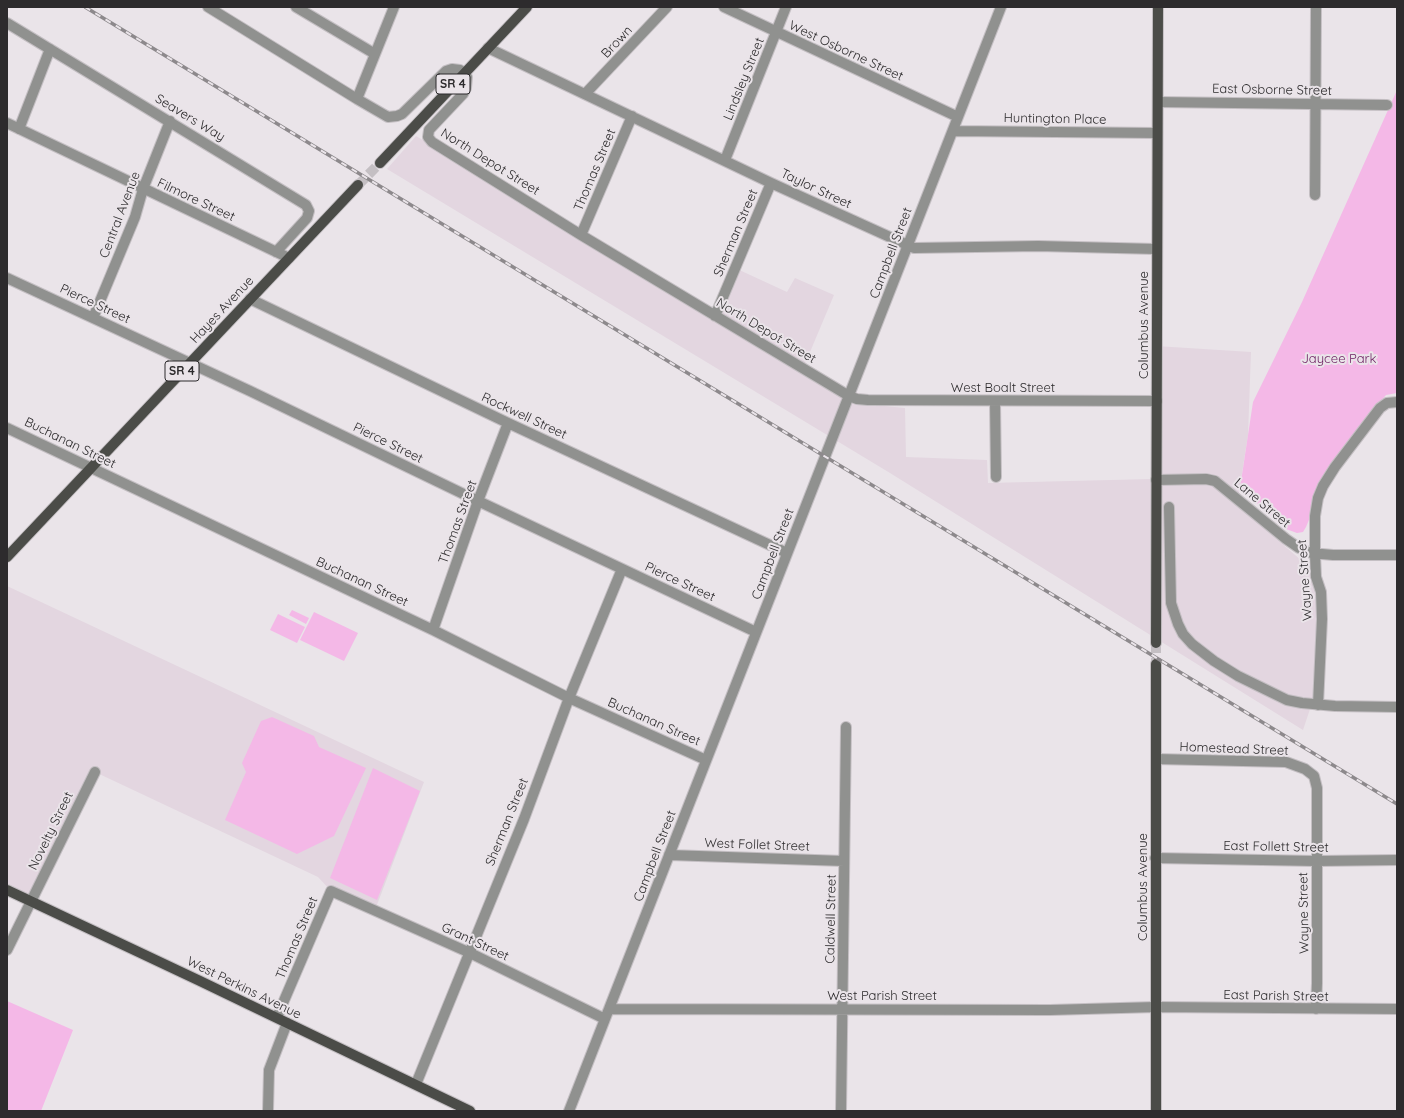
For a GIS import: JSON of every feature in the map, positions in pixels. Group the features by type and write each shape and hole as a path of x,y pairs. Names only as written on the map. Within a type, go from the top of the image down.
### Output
{"main road":[{"name":"SR 4","path":"380,163 527,7"},
{"name":"Columbus Avenue","path":"1156,643 1156,249 1158,7"},
{"name":"Hayes Avenue","path":"7,557 358,186"},
{"name":"Columbus Avenue","path":"1156,664 1156,1111"},
{"name":"West Perkins Avenue","path":"7,890 277,1017 470,1111"}],"street":[{"path":"296,7 375,54"},
{"path":"357,99 394,7"},
{"name":"Brown","path":"585,94 667,7"},
{"name":"West Osborne Street","path":"724,7 958,117"},
{"name":"Lindsley Street","path":"725,160 786,7"},
{"name":"Campbell Street","path":"570,1111 1001,7"},
{"path":"1315,195 1316,7"},
{"path":"215,9 385,116 397,116 402,114 446,71 456,69 464,73"},
{"name":"Seavers Way","path":"7,23 306,205 309,211 307,218 276,252"},
{"name":"Taylor Street","path":"488,48 771,183 914,248 1038,246 1156,249"},
{"path":"19,129 50,49"},
{"name":"North Depot Street","path":"464,73 468,80 466,90 428,132 430,140 434,144 581,235 849,396"},
{"name":"East Osborne Street","path":"1158,102 1387,105"},
{"name":"Thomas Street","path":"581,235 632,116"},
{"name":"Central Avenue","path":"93,318 135,217 143,189 170,121"},
{"name":"Filmore Street","path":"7,123 289,258"},
{"name":"Huntington Place","path":"952,131 1157,133"},
{"name":"Sherman Street","path":"715,316 771,183"},
{"name":"Pierce Street","path":"7,278 250,391 478,501 756,632"},
{"name":"Rockwell Street","path":"250,299 508,423 787,553"},
{"name":"West Boalt Street","path":"849,396 857,399 868,400 1157,401"},
{"path":"994,401 996,477"},
{"name":"Wayne Street","path":"1318,705 1322,613 1320,592 1316,577 1315,554 1316,509 1320,491 1335,467 1376,413 1385,404 1397,402"},
{"name":"Thomas Street","path":"433,630 478,501 508,423"},
{"name":"Buchanan Street","path":"7,428 433,630 568,698 706,760"},
{"name":"Lane Street","path":"1156,480 1206,479 1215,481 1292,544 1315,554 1397,555"},
{"path":"1169,507 1170,596 1174,616 1183,634 1192,644 1214,661 1238,676 1291,701 1318,705 1397,707"},
{"name":"Sherman Street","path":"416,1084 468,952 524,819 568,698 622,569"},
{"name":"Caldwell Street","path":"842,1111 846,727"},
{"name":"Homestead Street","path":"1156,759 1277,761 1290,763 1309,772"},
{"name":"Novelty Street","path":"7,950 95,772"},
{"name":"Wayne Street","path":"1309,772 1315,778 1317,788 1316,860 1318,983 1316,1009"},
{"name":"West Follet Street","path":"669,855 844,861"},
{"name":"East Follett Street","path":"1155,858 1397,860"},
{"name":"Thomas Street","path":"277,1017 331,891"},
{"name":"Grant Street","path":"331,891 468,952 605,1019"},
{"name":"West Parish Street","path":"609,1009 1050,1010 1156,1007"},
{"name":"East Parish Street","path":"1156,1007 1397,1009"},
{"path":"268,1111 269,1070 288,1023"}],"shaded area":[{"path":"416,136 715,312 735,268 787,292 795,278 834,295 802,371 854,403 905,408 906,457 987,460 988,483 1152,479 1156,346 1251,352 1248,435 1237,505 1309,567 1318,608 1315,694 1303,730 890,473 387,169"},
{"path":"7,586 424,782 375,910 331,891 318,877 95,772 30,902 7,890"}],"green space":[{"name":"Jaycee Park","path":"1397,90 1397,393 1386,395 1369,415 1311,515 1303,532 1297,533 1286,529 1240,488 1253,402 1302,302"},
{"path":"292,610 309,618 306,624 289,615"},
{"path":"314,612 358,633 344,661 300,640"},
{"path":"278,614 305,627 297,643 270,630"},
{"path":"272,717 314,736 319,747 366,768 334,836 297,854 225,820 246,772 242,763 261,721"},
{"path":"373,768 420,791 377,900 330,878"},
{"path":"7,1001 73,1030 41,1111 7,1111"}],"tunnel":[{"path":"358,185 380,163"},
{"path":"1156,643 1156,664"}],"railway":[{"path":"85,7 1397,804"}]}
